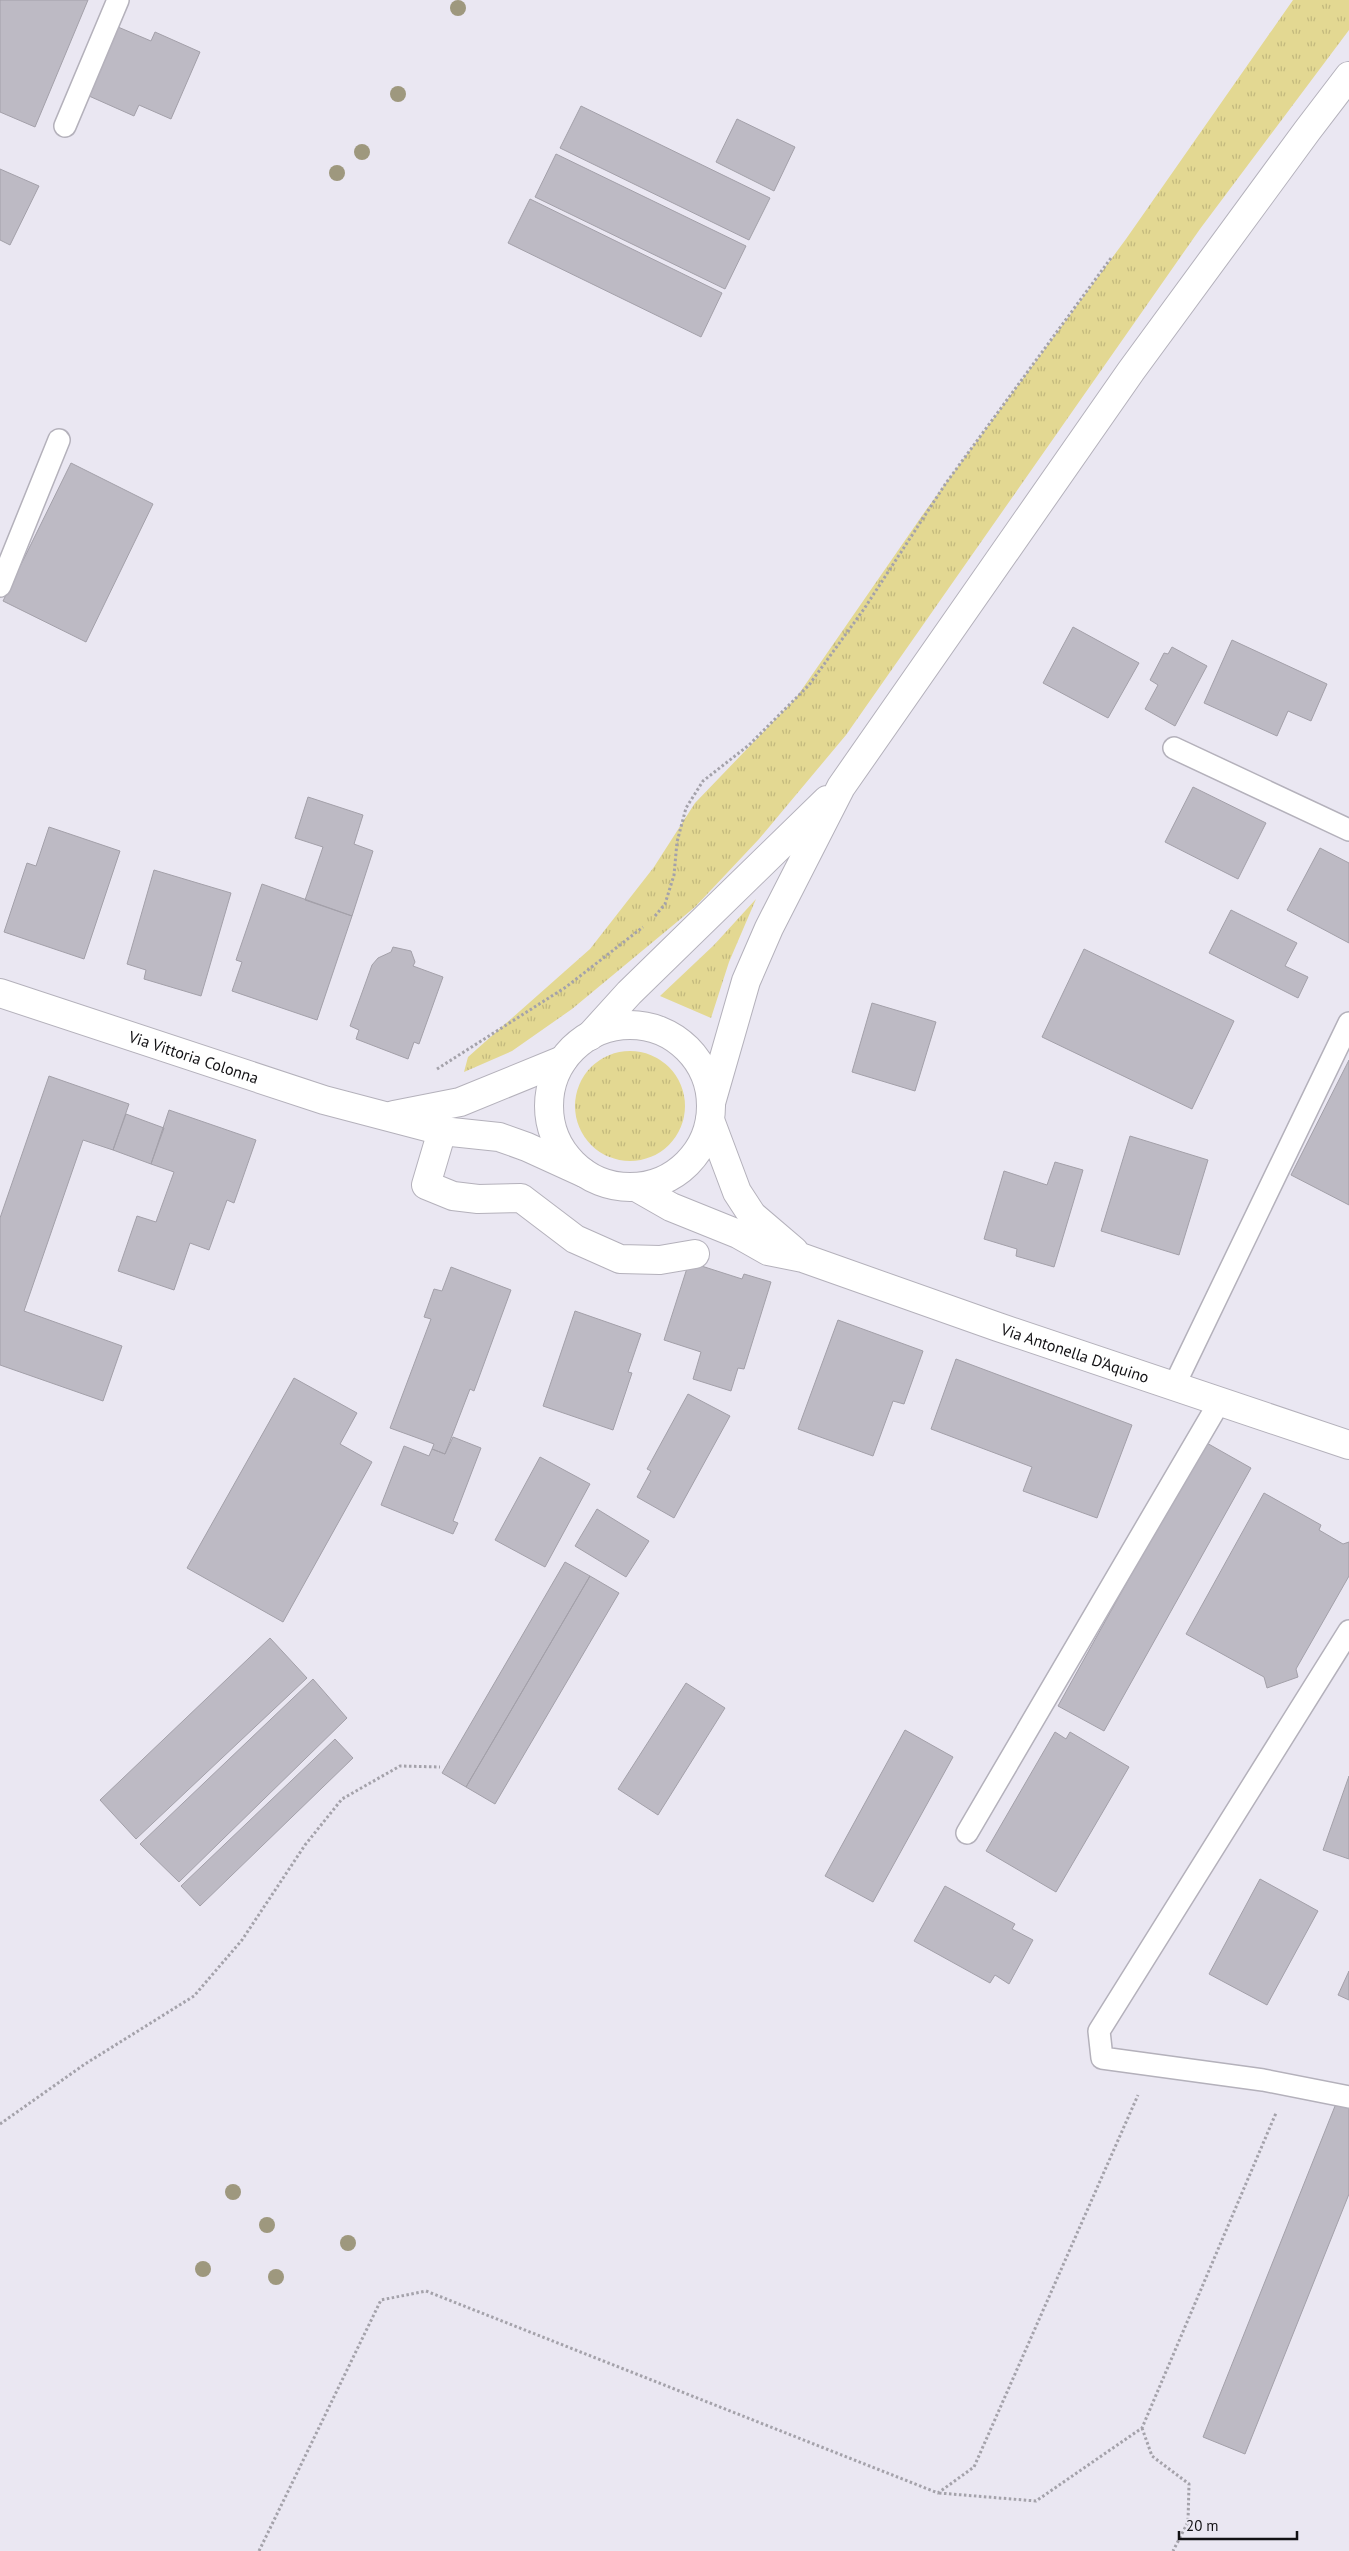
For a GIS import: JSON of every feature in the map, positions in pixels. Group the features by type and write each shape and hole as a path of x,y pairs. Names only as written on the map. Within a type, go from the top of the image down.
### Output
{"main road":[{"path":"710,1111 706,1079 695,1058 678,1041 658,1030 635,1025 611,1027 590,1036 575,1046 563,1060 552,1083 549,1108 553,1133 565,1156 584,1173 600,1182 617,1186 636,1187 657,1182 678,1172 694,1156 710,1111 746,981 768,928 841,787 1132,371 1349,76"},
{"path":"590,1036 628,993 841,787"},
{"name":"Via Vittoria Colonna","path":"0,993 324,1100 442,1132 499,1137 527,1147 584,1173"},
{"name":"Via Vittoria Colonna","path":"387,1116 417,1112 460,1102 563,1060"},
{"name":"Via Antonella D'Aquino","path":"710,1111 730,1174 752,1215 803,1258"},
{"path":"442,1132 426,1185 453,1196 478,1199 521,1198 575,1239 620,1259 660,1260 695,1254"},
{"name":"Via Antonella D'Aquino","path":"636,1187 671,1207 738,1234 768,1251 803,1258 998,1327 1349,1446"}],"lane":[{"path":"65,126 118,0"},
{"path":"0,586 59,440"},
{"path":"1174,748 1349,830"},
{"path":"1174,1386 1349,1023"},
{"path":"967,1834 1220,1401"},
{"path":"1349,1630 1099,2031 1102,2058 1263,2080 1349,2097"}],"path":[{"path":"654,917 665,904 674,875 677,842 686,808 703,781 749,745 809,685 864,608 946,483 1111,258"},
{"path":"417,1112 430,1074 566,987 648,924"},
{"path":"0,2124 85,2064 194,1996 242,1940 305,1845 342,1799 400,1766 440,1767"},
{"path":"938,2493 974,2466 1139,2094 1136,2062"},
{"path":"259,2551 381,2300 426,2291 938,2493 1036,2501 1142,2428 1277,2115 1263,2080"},
{"path":"1142,2428 1152,2456 1189,2484 1188,2522 1173,2551"}],"green space":[{"path":"1293,0 1349,0 1349,30 1200,229 846,735 759,839 695,907 572,1009 512,1051 464,1072 468,1057 590,949 654,867 695,803 796,698 926,510 1126,239"},
{"path":"756,899 729,962 711,1018 660,996 714,945"},
{"path":"630,1051 651,1055 669,1067 681,1085 685,1106 681,1127 669,1145 651,1157 630,1161 609,1157 591,1145 579,1127 575,1106 579,1085 591,1067 609,1055"}],"building":[{"path":"0,0 88,0 35,127 0,112"},
{"path":"118,27 151,41 155,32 200,52 171,119 139,105 134,116 89,96"},
{"path":"581,106 770,198 749,240 560,148"},
{"path":"737,119 795,147 774,191 716,162"},
{"path":"556,154 746,246 725,289 535,197"},
{"path":"0,169 39,186 10,245 0,240"},
{"path":"530,199 722,293 701,337 508,243"},
{"path":"71,463 153,504 86,642 3,601"},
{"path":"1073,627 1139,663 1108,718 1043,683"},
{"path":"1232,640 1327,684 1311,721 1288,711 1277,736 1204,703"},
{"path":"1172,647 1207,666 1175,726 1145,709 1158,685 1150,680 1164,653 1168,654"},
{"path":"1193,787 1266,823 1238,879 1165,842"},
{"path":"308,797 363,815 354,844 373,851 352,916 305,900 323,847 295,838"},
{"path":"49,827 120,851 84,959 4,932 27,863 36,866"},
{"path":"1320,848 1349,863 1349,943 1287,910"},
{"path":"154,870 231,893 201,996 144,979 146,970 127,964"},
{"path":"262,884 352,916 317,1020 232,991 242,962 236,960"},
{"path":"1231,910 1297,943 1285,966 1308,977 1298,998 1209,953"},
{"path":"393,947 411,951 415,962 413,966 443,977 419,1044 414,1042 408,1059 356,1039 359,1030 350,1026 372,965 378,958 391,952"},
{"path":"1084,949 1234,1021 1192,1109 1042,1037"},
{"path":"872,1003 936,1022 915,1091 852,1072"},
{"path":"1349,1060 1349,1205 1291,1175"},
{"path":"49,1076 129,1104 113,1150 83,1140 24,1311 122,1346 103,1401 0,1365 0,1218"},
{"path":"169,1110 256,1140 234,1203 227,1200 209,1250 190,1243 174,1290 118,1271 137,1216 156,1222 174,1172 151,1164"},
{"path":"126,1114 164,1128 151,1164 113,1150"},
{"path":"1130,1136 1208,1160 1179,1255 1101,1231"},
{"path":"1055,1162 1083,1170 1054,1267 1016,1256 1017,1249 984,1239 1004,1171 1047,1185"},
{"path":"689,1262 742,1279 744,1274 771,1282 744,1369 738,1368 731,1391 693,1379 701,1352 664,1340"},
{"path":"451,1267 511,1290 474,1391 470,1389 445,1454 432,1449 434,1444 390,1428 431,1319 424,1317 434,1289 442,1291"},
{"path":"575,1311 641,1334 628,1372 632,1373 613,1430 543,1406"},
{"path":"838,1320 923,1351 904,1404 893,1401 873,1456 798,1429"},
{"path":"956,1359 1132,1425 1097,1518 1023,1491 1032,1467 931,1429"},
{"path":"294,1378 357,1413 340,1444 372,1462 283,1622 187,1568"},
{"path":"688,1394 730,1416 674,1518 637,1497 651,1471 647,1469"},
{"path":"453,1437 481,1448 453,1521 458,1523 453,1534 381,1505 404,1446 429,1456 432,1449 445,1454"},
{"path":"1205,1442 1251,1468 1104,1731 1058,1706"},
{"path":"540,1457 590,1484 545,1567 495,1540"},
{"path":"1264,1493 1321,1525 1319,1530 1343,1544 1349,1542 1349,1576 1296,1669 1298,1677 1267,1688 1264,1677 1186,1634"},
{"path":"597,1509 649,1541 626,1577 575,1546"},
{"path":"565,1562 590,1576 466,1787 442,1773"},
{"path":"590,1576 619,1593 495,1804 466,1787"},
{"path":"270,1638 307,1678 136,1839 100,1800"},
{"path":"313,1679 347,1718 179,1882 140,1844"},
{"path":"686,1683 725,1708 658,1815 618,1789"},
{"path":"905,1730 953,1757 873,1902 825,1876"},
{"path":"1055,1732 1066,1739 1070,1732 1129,1767 1056,1892 986,1851"},
{"path":"335,1739 353,1758 200,1906 181,1886"},
{"path":"1349,1776 1349,1859 1323,1850"},
{"path":"1260,1879 1318,1911 1267,2005 1209,1974"},
{"path":"945,1886 1015,1924 1012,1929 1033,1940 1009,1984 995,1975 990,1983 914,1941"},
{"path":"1349,1971 1349,2000 1338,1995"},
{"path":"1339,2096 1349,2100 1349,2194 1245,2454 1203,2437"}]}
